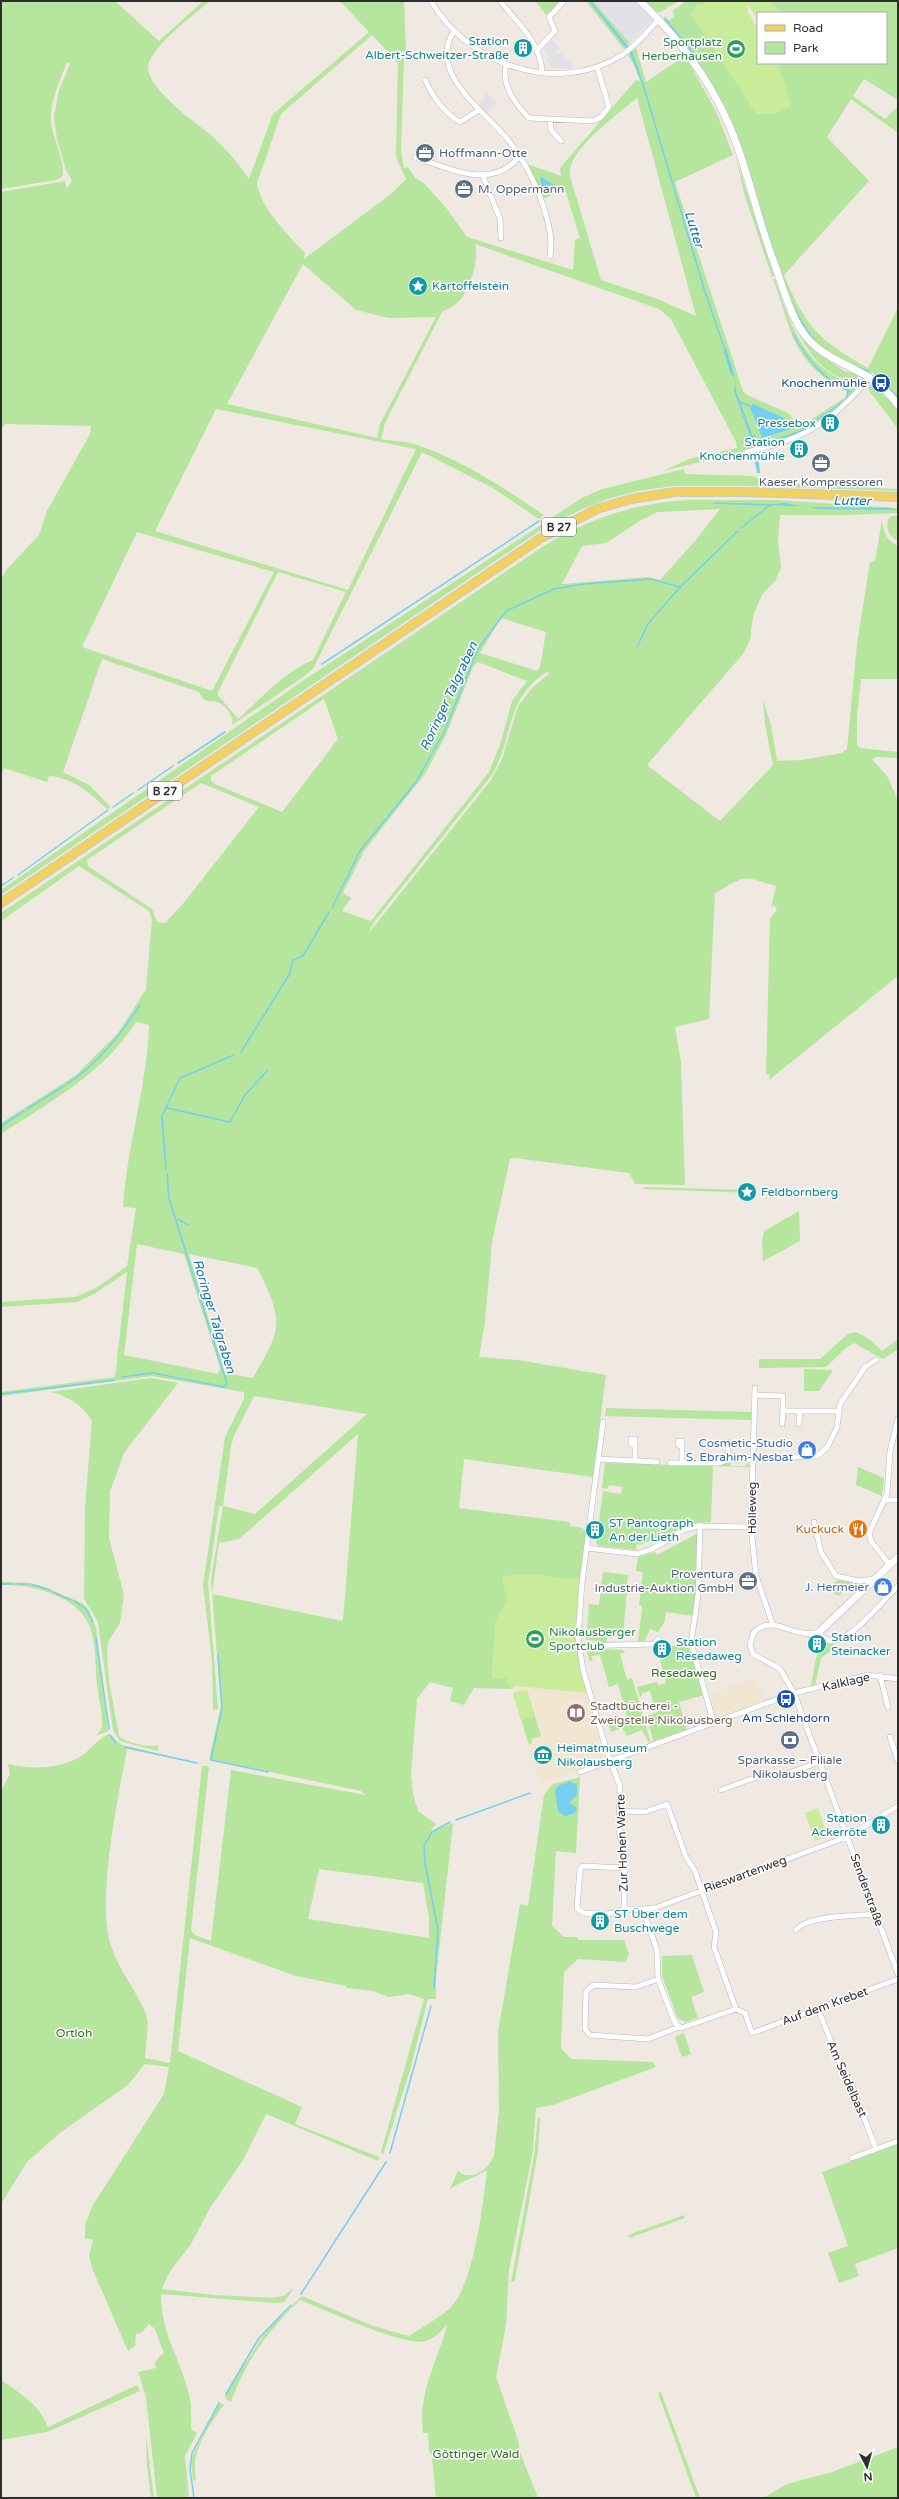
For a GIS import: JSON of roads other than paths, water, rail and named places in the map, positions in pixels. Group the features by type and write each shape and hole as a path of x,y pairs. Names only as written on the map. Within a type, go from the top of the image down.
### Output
{"main road":[{"name":"B 27","path":"1,903 540,538 580,516 631,499 676,492 740,491 898,497"}],"street":[{"path":"431,1 454,31 476,50 506,64 542,72 570,73 597,67 626,52 634,46 659,19"},
{"path":"500,1 538,49 542,72"},
{"path":"538,49 555,31 549,17 564,1"},
{"path":"640,1 659,19 692,58 725,117 734,137 764,235 800,328 817,349 829,358 870,378 883,388 898,405"},
{"path":"454,31 446,48 448,64 463,92 509,141 520,159 548,220 552,238 550,256"},
{"path":"506,64 504,79 516,104 529,118 594,121 601,117 609,105 597,67"},
{"path":"425,80 439,106 448,115 460,122 479,110"},
{"path":"550,119 550,130 561,141"},
{"path":"415,157 463,173 483,176 509,167 520,159"},
{"path":"483,176 500,218 501,238"},
{"path":"749,452 795,439 815,427 846,406 870,378"},
{"path":"670,1463 719,1463 728,1460 810,1458 819,1455 827,1448 837,1427 840,1404 865,1367 876,1360"},
{"name":"Hölleweg","path":"755,1388 751,1527 756,1576 773,1625"},
{"path":"755,1395 783,1396 782,1424"},
{"path":"783,1411 838,1412"},
{"path":"799,1424 800,1411"},
{"path":"889,1564 869,1536 885,1500 890,1451 898,1419"},
{"name":"Zur Hohen Warte","path":"603,1422 579,1616 579,1646 583,1670 620,1786 620,1830 625,1868 625,1908 643,1910"},
{"path":"635,1446 635,1461"},
{"path":"682,1447 682,1462"},
{"path":"728,1448 728,1460"},
{"path":"599,1459 657,1462"},
{"path":"885,1500 898,1500"},
{"path":"814,1522 821,1552 836,1576 859,1581 874,1579"},
{"path":"587,1548 623,1553 641,1553 655,1548 683,1530 700,1525 751,1527"},
{"path":"700,1525 698,1595 691,1643 714,1724"},
{"path":"773,1625 800,1634 819,1632 898,1557"},
{"path":"819,1632 823,1638 829,1640 838,1640 851,1634 898,1586"},
{"name":"Senderstraße","path":"773,1625 764,1626 754,1632 750,1643 751,1650 756,1656 780,1669 794,1693 898,1974"},
{"path":"579,1646 654,1644 658,1639"},
{"name":"Kalklage","path":"794,1693 868,1675 898,1678"},
{"path":"880,1675 888,1707"},
{"path":"580,1772 714,1724 794,1693"},
{"path":"890,1737 898,1761"},
{"path":"721,1790 757,1777 778,1777 819,1762"},
{"path":"620,1811 645,1812 667,1804 686,1857 695,1871 716,1932 714,1947 736,2009 686,2027 679,2027 648,2039 590,2035 585,2029 586,1992 593,1985 636,1987 658,1979"},
{"name":"Rieswartenweg","path":"643,1910 848,1837 898,1806"},
{"path":"625,1868 583,1866 580,1869 577,1908 584,1913 617,1914 625,1908"},
{"path":"643,1910 657,1950 658,1979 674,2023 679,2027"},
{"path":"796,1930 806,1923 819,1920 876,1914"},
{"name":"Auf dem Krebet","path":"736,2009 745,2013 752,2033 898,1979"},
{"name":"Am Seidelbast","path":"818,2009 844,2075 847,2081 851,2083 876,2149"},
{"path":"852,2158 898,2141"}],"water":[{"path":"589,1 591,1 632,51 643,82 641,81 630,53"},
{"path":"542,177 556,186 554,192 548,193 543,189 540,180"},
{"path":"726,349 735,379 730,372 724,351"},
{"path":"736,383 736,391 757,448 760,473 757,473 751,439 734,391"},
{"path":"753,404 782,417 791,423 791,429 762,438 750,408"},
{"path":"784,502 792,505 803,506 781,505"},
{"path":"809,507 890,508 898,510 818,509"},
{"path":"569,1781 577,1785 577,1794 569,1803 577,1808 575,1813 565,1816 558,1811 555,1791 558,1786"}],"waterway":[{"path":"665,19 688,46 701,67"},
{"name":"Lutter","path":"642,81 705,292 725,350"},
{"path":"761,212 782,280 789,297 797,313 816,342"},
{"path":"793,334 804,352 817,368 833,382 851,392"},
{"path":"856,367 868,371"},
{"path":"875,375 898,397"},
{"path":"756,446 799,432 846,400 848,391"},
{"path":"740,402 750,406"},
{"name":"Lutter","path":"751,439 755,435"},
{"path":"714,503 770,505"},
{"name":"Roringer Talgraben","path":"741,528 770,505 783,504"},
{"path":"322,664 539,521"},
{"name":"Roringer Talgraben","path":"332,908 360,851 416,782 444,732 478,649 506,611 554,589 584,584 651,579 680,587 738,531"},
{"path":"637,647 648,624 680,587"},
{"path":"178,763 225,732"},
{"path":"138,790 173,766"},
{"path":"113,807 133,793"},
{"path":"18,875 108,810"},
{"path":"1,886 13,878"},
{"name":"Roringer Talgraben","path":"241,1052 289,975 293,960 303,956 329,912"},
{"path":"67,1084 89,1067 108,1048 140,1005"},
{"name":"Roringer Talgraben","path":"166,1170 162,1116 180,1078 234,1055"},
{"path":"167,1108 230,1122 245,1095 268,1070"},
{"path":"27,1109 64,1086"},
{"path":"1,1126 24,1111"},
{"name":"Roringer Talgraben","path":"122,1377 153,1373 224,1387 227,1384 169,1198 167,1173"},
{"path":"178,1219 188,1225"},
{"name":"Roringer Talgraben","path":"1,1394 115,1380"},
{"path":"1,1584 13,1584"},
{"path":"18,1584 27,1584"},
{"path":"31,1584 50,1590"},
{"path":"53,1592 71,1600"},
{"path":"74,1601 86,1609 93,1622"},
{"path":"96,1638 109,1729"},
{"path":"218,1655 222,1708 211,1760 268,1772"},
{"path":"110,1735 116,1743"},
{"path":"125,1747 197,1763"},
{"path":"456,1820 530,1793"},
{"path":"434,1988 438,1930 425,1863 424,1846 432,1832 450,1822"},
{"path":"390,2153 431,2006"},
{"path":"301,2294 386,2162"},
{"path":"226,2394 259,2338 291,2305"},
{"path":"194,2498 190,2469 192,2453 219,2403"}],"place":[{"name":"Station Albert-Schweitzer-Straße","path":"523,48"},
{"name":"Sportplatz Herberhausen","path":"736,49"},
{"name":"Hoffmann-Otte","path":"425,153"},
{"name":"M. Oppermann","path":"464,189"},
{"name":"Kartoffelstein","path":"418,286"},
{"name":"Knochenmühle","path":"881,383"},
{"name":"Pressebox","path":"830,423"},
{"name":"Station Knochenmühle","path":"799,449"},
{"name":"Kaeser Kompressoren","path":"821,463"},
{"name":"Feldbornberg","path":"747,1192"},
{"name":"Cosmetic-Studio S. Ebrahim-Nesbat","path":"807,1450"},
{"name":"Kuckuck","path":"858,1529"},
{"name":"ST Pantograph An der Lieth","path":"595,1530"},
{"name":"Proventura Industrie-Auktion GmbH","path":"748,1581"},
{"name":"J. Hermeier","path":"883,1587"},
{"name":"Nikolausberger Sportclub","path":"535,1639"},
{"name":"Station Steinacker","path":"817,1644"},
{"name":"Station Resedaweg","path":"662,1649"},
{"name":"Am Schlehdorn","path":"786,1699"},
{"name":"Stadtbücherei - Zweigstelle Nikolausberg","path":"576,1713"},
{"name":"Sparkasse – Filiale Nikolausberg","path":"790,1740"},
{"name":"Heimatmuseum Nikolausberg","path":"543,1755"},
{"name":"Station Ackerröte","path":"881,1825"},
{"name":"ST Über dem Buschwege","path":"600,1921"}],"park label":[{"name":"Resedaweg","path":"684,1673"},
{"name":"Ortloh","path":"74,2033"},
{"name":"Göttinger Wald","path":"476,2454"}]}
